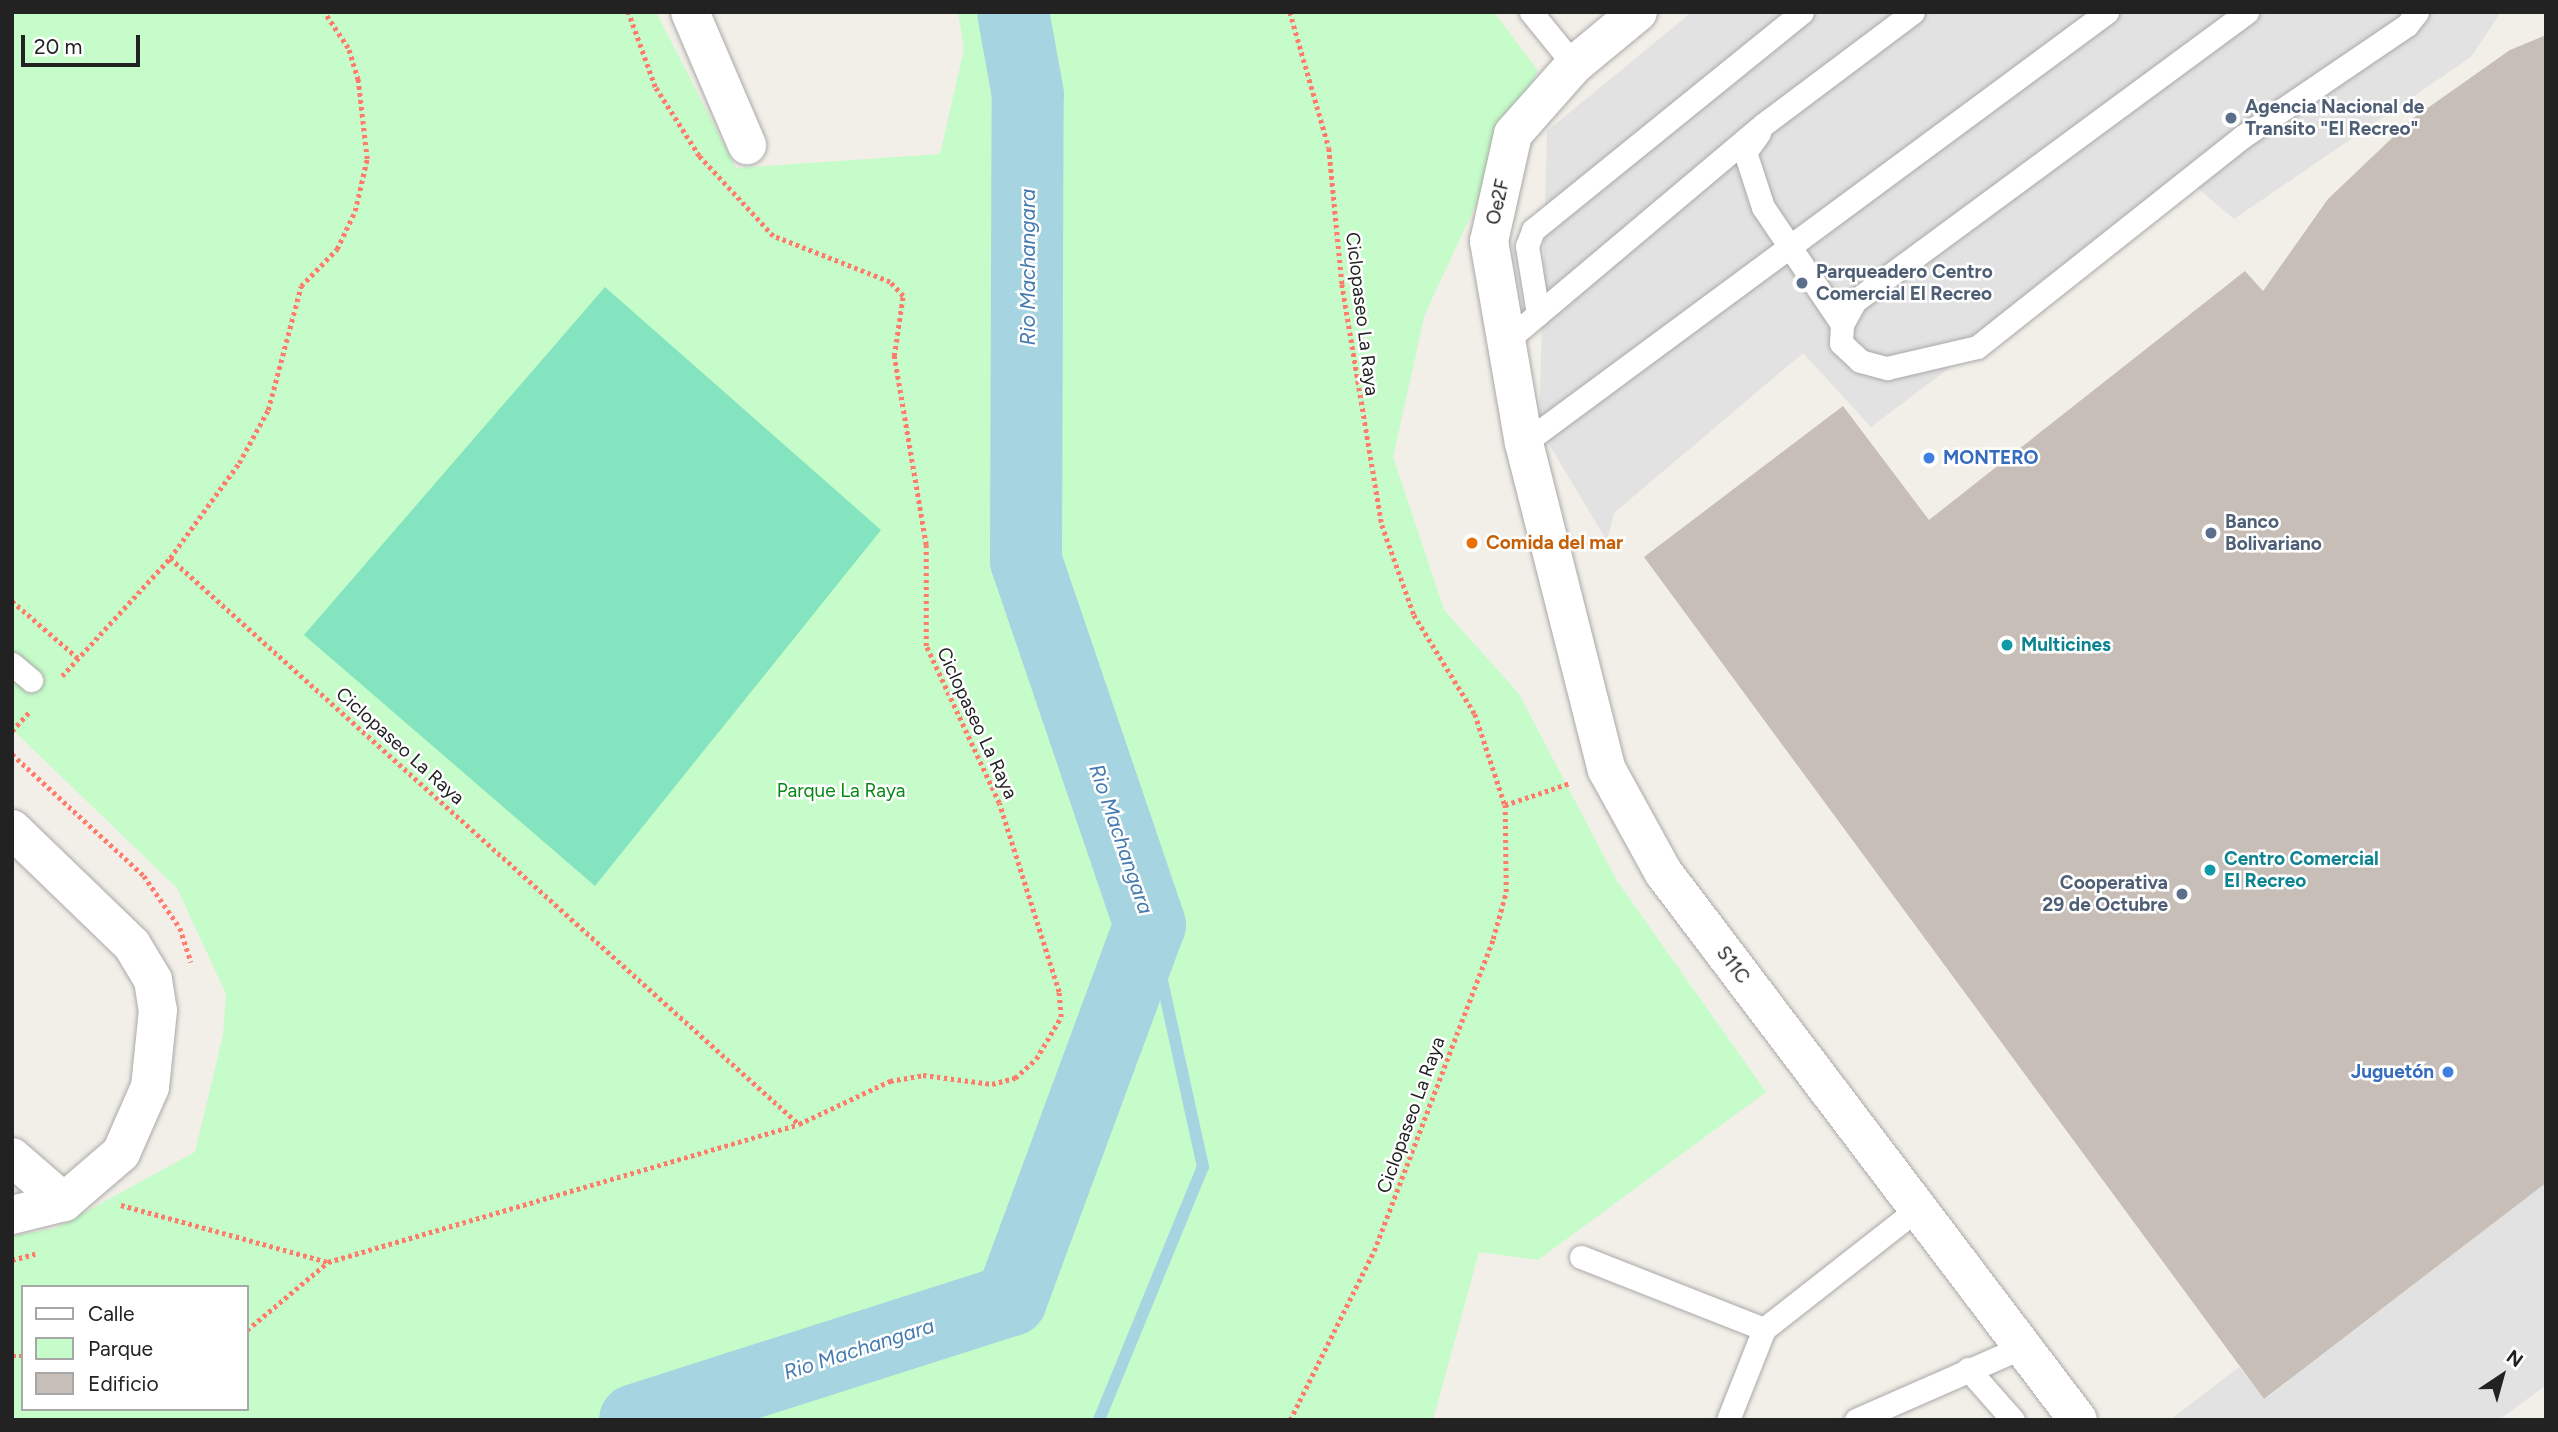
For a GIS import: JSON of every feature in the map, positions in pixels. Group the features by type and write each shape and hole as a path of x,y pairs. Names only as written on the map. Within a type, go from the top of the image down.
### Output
{"street":[{"path":"690,12 747,145"},
{"name":"Oe2F","path":"1524,443 1489,240 1513,134 1574,65 1638,12"},
{"name":"S11C","path":"1524,443 1607,770 1663,872 2078,1420"},
{"path":"12,830 132,945 157,996 150,1087 121,1153 64,1202 12,1215"},
{"path":"12,1157 64,1202"}],"lane":[{"path":"1531,12 1574,65"},
{"path":"1538,314 1527,246 1533,230 1802,12"},
{"path":"1506,341 1764,124 1913,12"},
{"path":"1524,443 2108,12"},
{"path":"2247,12 1855,301 1842,324 1841,343 1860,361 1888,368 1977,347 2242,137 2407,25 2417,12"},
{"path":"1764,124 1745,152 1762,207 1793,245 1842,324"},
{"path":"12,664 31,680"},
{"path":"1728,1420 1764,1329 1917,1209"},
{"path":"1581,1257 1764,1329"},
{"path":"1856,1420 2022,1347"},
{"path":"1968,1369 2013,1420"}],"path":[{"path":"54,685 170,558 239,463 268,410 301,286 337,249 355,211 367,159 358,80 348,48 324,12"},
{"name":"Ciclopaseo La Raya","path":"248,1329 328,1262 799,1124 890,1081 923,1075 992,1084 1015,1078 1037,1059 1060,1017 1059,992 999,803 926,646 926,545 894,356 904,296 890,282 773,236 699,156 655,87 628,12"},
{"name":"Ciclopaseo La Raya","path":"1290,12 1329,148 1344,297 1382,525 1414,615 1475,714 1505,805 1506,892 1493,939 1374,1251 1290,1420"},
{"name":"Ciclopaseo La Raya","path":"170,558 799,1124"},
{"path":"12,601 78,658"},
{"path":"12,731 37,703"},
{"path":"1505,805 1607,770"},
{"path":"120,1205 328,1262"}],"green space":[{"name":"Parque La Raya","path":"12,12 656,12 736,168 940,154 964,49 958,12 1494,12 1538,71 1425,314 1393,457 1444,610 1519,694 1617,881 1766,1092 1538,1260 1479,1252 1433,1420 12,1420 12,1236 56,1228 195,1152 223,1035 226,994 177,888 12,729"},
{"path":"605,287 881,530 595,886 304,635"}],"shaded area":[{"name":"Parqueadero Centro Comercial El Recreo","path":"1692,12 2501,12 2471,57 2234,219 2193,184 1871,427 1803,353 1614,513 1607,541 1539,428 1547,131"},
{"path":"2546,1183 2546,1385 2499,1420 2170,1420 2239,1367 2265,1399"}],"building":[{"name":"Centro Comercial El Recreo","path":"2546,35 2546,1183 2264,1399 1644,557 1843,406 1929,520 2245,271 2263,291 2328,199 2412,119 2510,50"}],"waterway":[{"name":"Rio Machangara","path":"635,1420 1011,1300 1150,925 1026,561 1028,95 1013,12"},
{"path":"1099,1420 1203,1167 1150,925"}],"place":[{"name":"Agencia Nacional de Transito \"El Recreo\"","path":"2231,118"},
{"name":"Parqueadero Centro Comercial El Recreo","path":"1802,283"},
{"name":"MONTERO","path":"1929,458"},
{"name":"Banco Bolivariano","path":"2211,533"},
{"name":"Comida del mar","path":"1472,543"},
{"name":"Multicines","path":"2007,645"},
{"name":"Centro Comercial El Recreo","path":"2210,870"},
{"name":"Cooperativa 29 de Octubre","path":"2182,894"},
{"name":"Juguetón","path":"2448,1072"}]}
